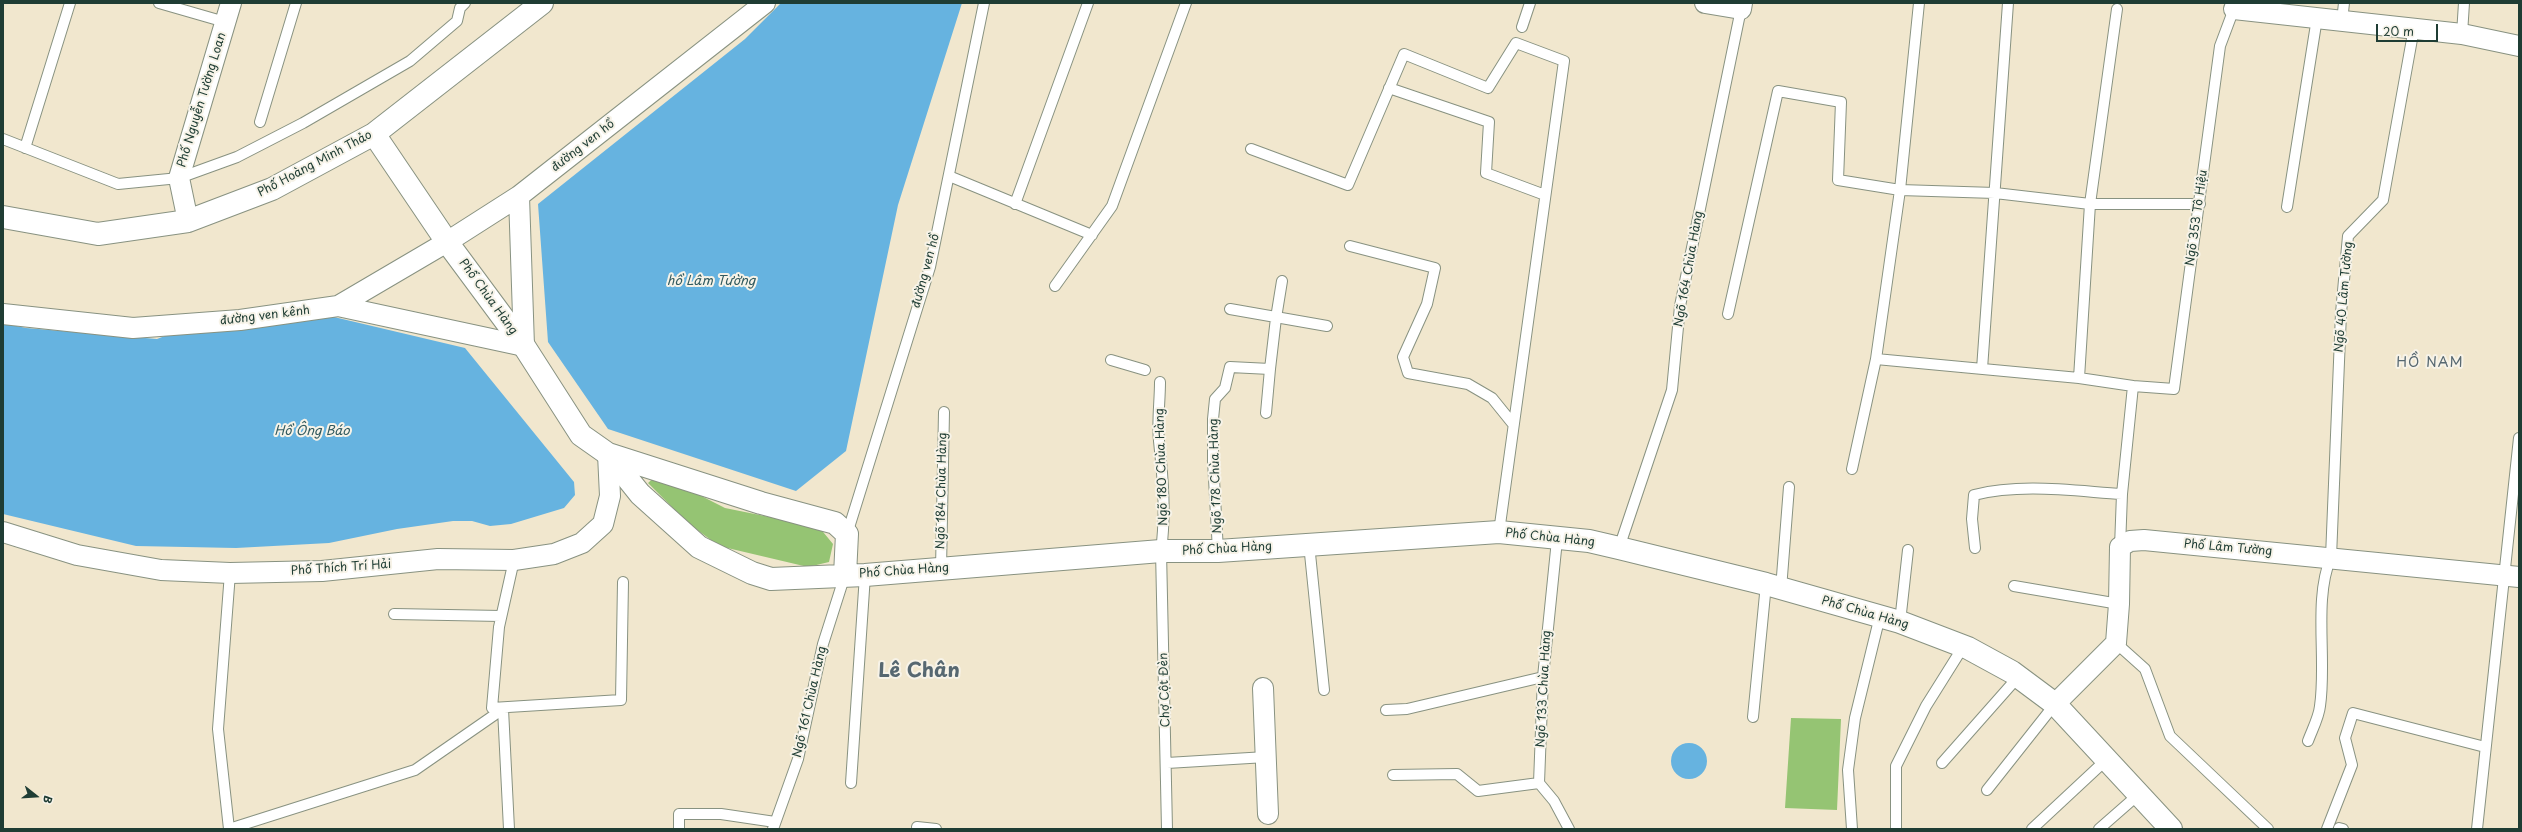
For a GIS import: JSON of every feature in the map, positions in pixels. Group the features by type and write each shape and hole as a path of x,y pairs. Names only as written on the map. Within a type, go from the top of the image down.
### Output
{"street":[{"name":"Phố Nguyễn Tường Loan","path":"188,221 179,178 231,3"},
{"name":"Phố Hoàng Minh Thảo","path":"3,217 98,234 188,221 272,189 374,134 542,3"},
{"name":"đường ven hồ","path":"338,306 447,242 519,196 765,3"},
{"path":"1705,3 1741,6"},
{"path":"2235,6 2317,18 2343,12 2414,28 2462,34 2519,46"},
{"name":"Phố Chùa Hàng","path":"374,134 447,242 524,346 581,435 608,454 640,494 699,546 752,573 771,579 855,575 1161,551 1218,551 1499,532 1558,540 1589,541 1774,586 1890,619 1963,647 2018,677 2055,704 2171,829"},
{"path":"519,196 524,346"},
{"name":"đường ven kênh","path":"3,314 133,328 240,320 338,306 524,346"},
{"name":"Phố Chùa Hàng","path":"608,454 761,503 835,523 847,534 855,575"},
{"name":"Phố Thích Trí Hải","path":"3,532 77,555 162,570 230,573 322,571 438,559 514,560 554,554 575,546 582,543 603,524 610,496 608,454"},
{"name":"Phố Lâm Tường","path":"2120,547 2130,541 2144,540 2331,557 2512,577"},
{"path":"2055,704 2116,643 2119,604 2120,547"},
{"path":"1263,688 1268,814"}],"lane":[{"path":"25,148 70,3"},
{"path":"159,3 225,22"},
{"path":"260,122 296,3"},
{"path":"3,139 118,184 179,178 237,157 303,123 410,61 457,21 460,8 465,3"},
{"name":"đường ven hồ","path":"847,534 930,267 984,3"},
{"path":"1015,204 1088,3"},
{"path":"1055,286 1112,206 1186,3"},
{"path":"1522,27 1530,3"},
{"path":"1852,469 1876,359 1900,190 1919,3"},
{"path":"1982,369 2008,3"},
{"path":"2462,34 2464,3"},
{"name":"Ngõ 164 Chùa Hàng","path":"1619,548 1672,390 1680,306 1741,6"},
{"name":"Ngõ 353 Tô Hiệu","path":"2133,386 2174,389 2220,46 2235,6"},
{"path":"2079,378 2090,204 2117,9"},
{"path":"2287,207 2317,18"},
{"name":"Ngõ 40 Lâm Tường","path":"2308,741 2320,707 2322,594 2324,574 2331,557 2341,312 2348,236 2383,200 2414,28"},
{"path":"1251,149 1348,185 1404,54 1488,88 1516,43 1564,61 1499,532"},
{"path":"1389,88 1489,122 1486,173 1545,195"},
{"path":"1728,314 1778,91 1841,102 1838,180 1900,190 1995,193 2090,204 2200,204"},
{"path":"949,176 1092,235"},
{"path":"1350,246 1435,268 1427,304 1403,357 1408,373 1468,384 1492,398 1513,424"},
{"path":"1266,414 1276,318 1282,281"},
{"path":"1230,309 1327,326"},
{"path":"1876,359 2079,378 2133,386 2122,494 2120,547"},
{"path":"1111,360 1145,370"},
{"name":"Ngõ 178 Chùa Hàng","path":"1218,551 1213,461 1213,419 1215,399 1225,388 1230,366 1270,369"},
{"name":"Ngõ 180 Chùa Hàng","path":"1160,382 1159,439 1164,480 1164,527 1161,551"},
{"name":"Ngõ 184 Chùa Hàng","path":"940,569 944,412"},
{"path":"2477,829 2485,747 2512,577 2519,438"},
{"path":"1753,717 1789,487"},
{"path":"1975,548 1972,519 1974,495 1992,490 2018,489 2122,494"},
{"name":"Ngõ 133 Chùa Hàng","path":"1539,783 1543,677 1558,540"},
{"path":"1309,544 1324,690"},
{"path":"1852,829 1849,763 1855,718 1890,619 1908,550"},
{"name":"Chợ Cột Đèn","path":"1161,551 1168,763 1168,829"},
{"path":"514,560 501,616 492,708 503,709 621,700 623,582"},
{"path":"230,573 218,729 229,829 416,770 503,709"},
{"path":"851,782 855,575"},
{"name":"Ngõ 161 Chùa Hàng","path":"774,825 798,759 823,644 855,575"},
{"path":"2014,586 2119,604"},
{"path":"394,614 501,616"},
{"path":"2116,643 2145,669 2170,736 2268,829"},
{"path":"1896,829 1896,766 1926,706 1963,647"},
{"path":"1386,710 1407,709 1543,677"},
{"path":"1942,764 2018,677"},
{"path":"1987,790 2055,704"},
{"path":"503,709 509,829"},
{"path":"2327,829 2352,765 2345,738 2353,713 2485,747"},
{"path":"1168,763 1266,757"},
{"path":"2032,829 2106,760"},
{"path":"1393,775 1457,774 1478,791 1539,783 1554,801 1569,829"},
{"path":"2099,829 2139,794"},
{"path":"679,829 679,814 721,814 774,825"},
{"path":"916,826 936,829"}],"green space":[{"path":"658,474 725,508 819,527 833,544 829,562 808,567 719,546 688,523 648,483"},
{"path":"1791,718 1841,719 1837,810 1785,808"}],"water":[{"name":"hồ Lâm Tường","path":"781,3 962,3 898,205 846,451 796,491 608,429 548,342 538,204 745,39"},
{"name":"Hồ Ông Báo","path":"334,317 465,348 574,482 575,495 564,508 511,524 490,526 472,521 453,521 397,529 329,543 236,548 136,546 3,514 3,323 26,328 157,339 175,332"},
{"path":"1693,743 1702,748 1706,754 1706,768 1702,774 1693,779 1685,779 1676,774 1672,768 1671,757 1676,748 1682,744"}],"district":[{"name":"HỒ NAM","path":"2430,363"},
{"name":"Lê Chân","path":"919,671"}]}
